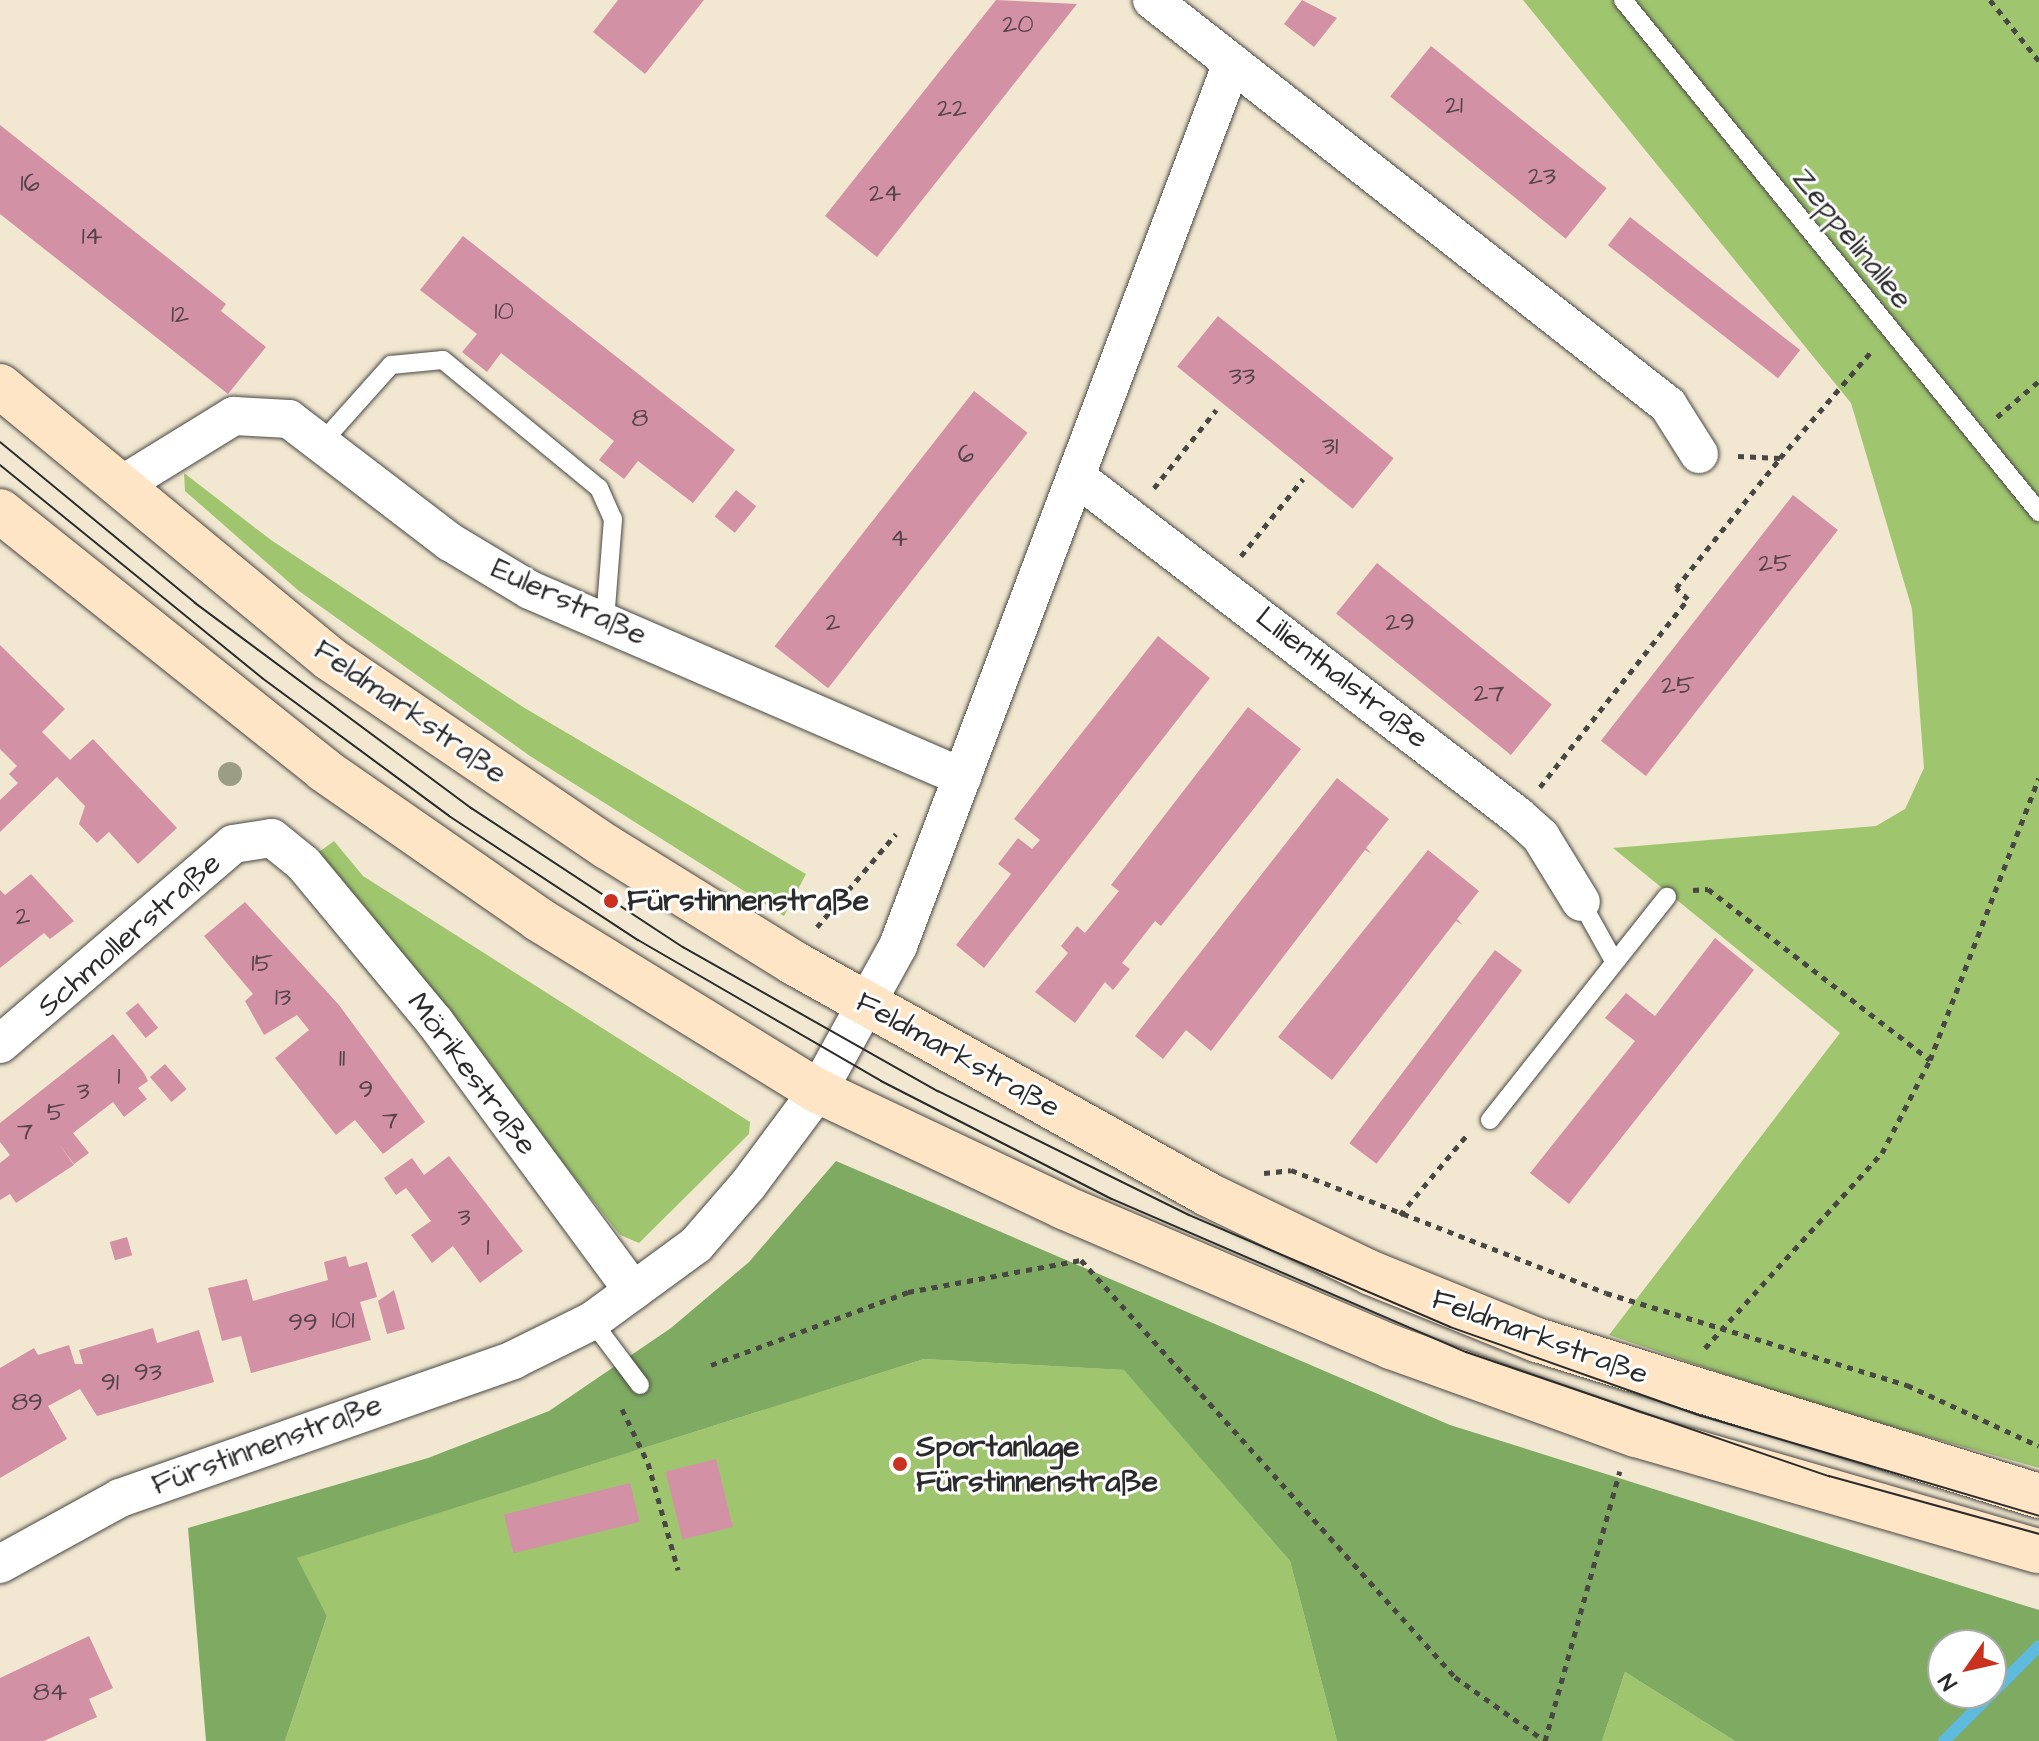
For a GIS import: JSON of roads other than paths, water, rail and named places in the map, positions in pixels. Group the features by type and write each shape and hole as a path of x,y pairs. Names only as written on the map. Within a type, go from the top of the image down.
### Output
{"main road":[{"name":"Feldmarkstraße","path":"0,386 330,659 607,847 869,1005 1286,1234 1537,1340 2039,1496"},
{"name":"Feldmarkstraße","path":"0,511 324,770 538,919 818,1091 1063,1207 1391,1347 1636,1435 2039,1551"}],"street":[{"path":"1152,0 1668,405 1699,454"},
{"path":"869,1005 1079,479 1232,63"},
{"name":"Eulerstraße","path":"120,486 234,416 289,419 324,440 450,542 530,590 962,777"},
{"name":"Lilienthalstraße","path":"1079,479 1133,514 1518,816 1541,837 1581,902"},
{"name":"Schmollerstraße","path":"0,1044 233,844 272,838 303,863"},
{"name":"Mörikestraße","path":"303,863 435,1022 633,1291"},
{"name":"Fürstinnenstraße","path":"0,1564 120,1498 513,1360 592,1321 696,1245 818,1091 869,1005"}],"lane":[{"name":"Zeppelinallee","path":"1623,0 2039,512"},
{"path":"324,440 391,365 443,360 599,488 614,532 605,621"},
{"path":"1490,1120 1667,897"},
{"path":"1581,902 1614,961"},
{"path":"592,1321 640,1385"}],"waterway":[{"path":"1944,1741 2039,1646"}],"tram line":[{"path":"0,442 195,603 471,808 683,947 938,1091 1189,1215 1450,1327 1702,1416 2039,1516"},
{"path":"0,465 262,678 449,816 638,940 881,1081 1112,1199 1466,1352 1829,1476 2039,1534"}],"place":[{"name":"Fürstinnenstraße","path":"611,901"},
{"name":"Sportanlage Fürstinnenstraße","path":"900,1464"}]}
